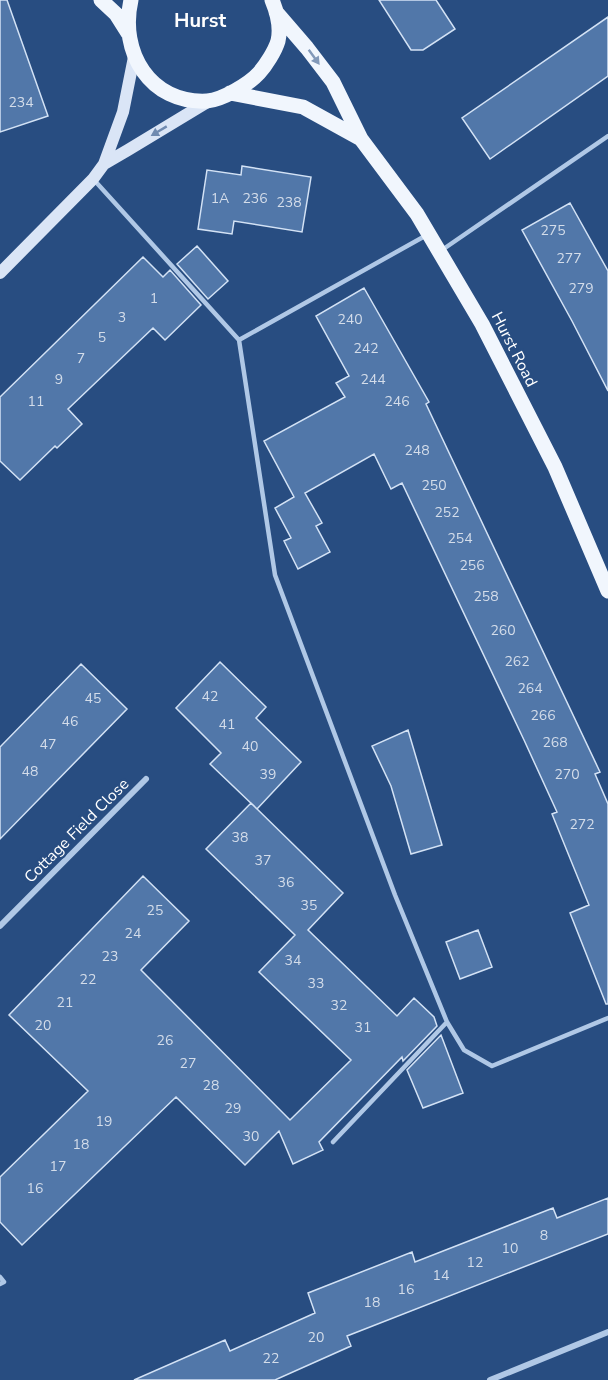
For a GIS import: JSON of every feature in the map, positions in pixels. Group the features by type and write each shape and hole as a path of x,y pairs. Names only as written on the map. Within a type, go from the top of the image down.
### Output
{"main road":[{"name":"Hurst Road","path":"101,0 116,14 130,36"},
{"name":"Hurst Road","path":"131,0 128,10 130,36 134,57 141,70 157,86 172,95 189,100 209,101 230,93 259,73 278,40 279,30 274,6"},
{"name":"Hurst Road","path":"274,6 333,82 361,139 417,214 482,324 555,468 608,591"},
{"name":"Hurst Road","path":"230,93 303,107 361,139"}],"street":[{"path":"0,273 93,179 104,164 123,112 134,57"},
{"path":"104,164 209,101"},
{"name":"Cottage Field Close","path":"0,926 146,779"},
{"path":"490,1380 608,1332"}],"lane":[{"path":"440,251 608,136"},
{"path":"93,179 239,340 275,575 394,895 447,1022 464,1050 492,1066 608,1018"},
{"path":"239,340 429,234"},
{"path":"333,1142 447,1022"},
{"path":"0,1277 4,1282 0,1284"}],"building":[{"path":"0,0 7,0 48,116 0,132"},
{"path":"379,0 436,0 455,29 423,50 411,50"},
{"path":"608,17 608,76 490,159 462,118"},
{"path":"242,166 311,177 302,232 234,221 232,234 198,229 207,170 241,175"},
{"path":"570,203 608,271 608,391 522,230"},
{"path":"197,246 228,281 208,299 177,264"},
{"path":"143,257 163,277 170,270 201,305 165,340 153,328 68,409 82,424 20,480 0,461 0,397"},
{"path":"364,288 429,402 426,404 600,772 595,774 608,804 608,1004 606,1004 570,913 589,905 552,814 557,812 402,483 391,489 374,454 305,493 322,523 316,526 330,552 298,569 284,541 291,538 275,508 294,497 264,441 345,397 336,383 349,376 316,316"},
{"path":"220,662 266,707 256,718 301,762 257,809 210,764 221,753 176,708"},
{"path":"81,664 127,709 0,839 0,747"},
{"path":"408,730 442,845 411,854 391,786 372,746"},
{"path":"251,803 343,893 308,930 397,1016 414,998 434,1017 437,1026 403,1061 402,1057 319,1142 323,1150 293,1164 279,1131 245,1165 176,1097 22,1245 0,1222 0,1177 88,1091 9,1015 143,876 189,921 141,970 290,1120 351,1060 259,972 295,935 206,849"},
{"path":"478,930 492,967 460,979 446,942"},
{"path":"441,1035 463,1093 423,1108 407,1070"},
{"path":"608,1198 608,1234 347,1336 351,1346 275,1380 134,1380 225,1340 230,1351 315,1313 308,1293 412,1252 415,1262 553,1208 557,1218"}],"district":[{"name":"Hurst","path":"200,20"}]}
